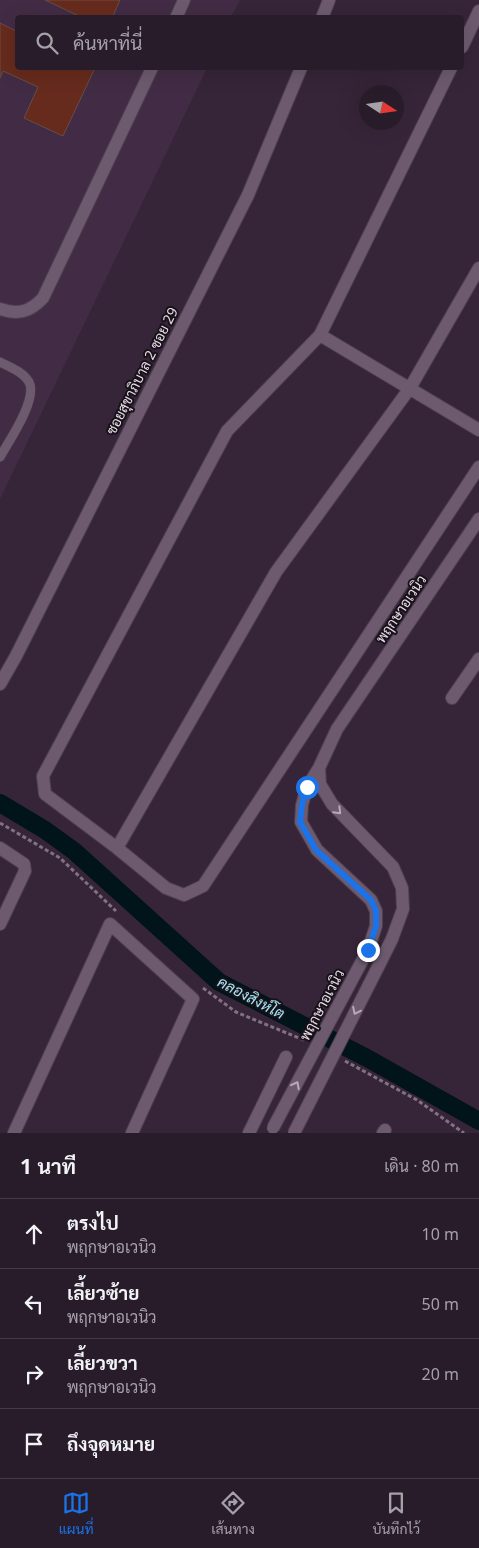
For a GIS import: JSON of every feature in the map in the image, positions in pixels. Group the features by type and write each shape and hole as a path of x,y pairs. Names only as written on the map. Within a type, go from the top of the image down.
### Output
{"street":[{"path":"177,15 184,0"},
{"path":"323,15 329,0"},
{"path":"464,43 479,11"},
{"path":"0,309 10,312 28,310 35,307 43,298 151,70"},
{"name":"ซอยสุขาภิบาล 2 ซอย 29","path":"0,684 16,656 248,196 300,70"},
{"path":"450,70 320,335 227,431 43,776 45,794 117,848 166,888 184,895 203,886 479,467"},
{"path":"117,848 276,572 410,388 479,268"},
{"path":"320,335 479,430"},
{"name":"พฤกษาอเวนิว","path":"272,1130 368,950 376,926 376,911 371,900 316,850 300,822 302,804 307,787 319,768 337,729 479,519"},
{"path":"452,698 479,659"},
{"path":"294,1133 392,938 402,909 402,888 393,867 332,804 320,784 319,768"},
{"path":"0,848 24,864 25,871 0,924"},
{"path":"14,1133 110,924 193,999 132,1133"},
{"path":"250,1133 286,1057"}],"lane":[{"path":"0,362 20,372 29,382 31,395 26,409 0,457"}],"path":[{"path":"0,823 60,858 118,912"},
{"path":"199,985 236,1012 308,1042"},
{"path":"339,1058 417,1100 464,1133"}],"shaded area":[{"path":"0,0 240,0 232,15 15,15 15,70 206,70 0,499"}],"building":[{"path":"45,0 120,0 113,15 77,15"},
{"path":"0,23 15,30 15,70 94,70 63,136 24,118 38,87 3,71 0,78"}],"waterway":[{"name":"คลองสิงห์โต","path":"0,803 45,830 74,851 219,982 367,1058 479,1121"}],"route":[{"path":"307,787 302,804 300,822 316,850 371,900 376,911 376,926 368,950"}]}
